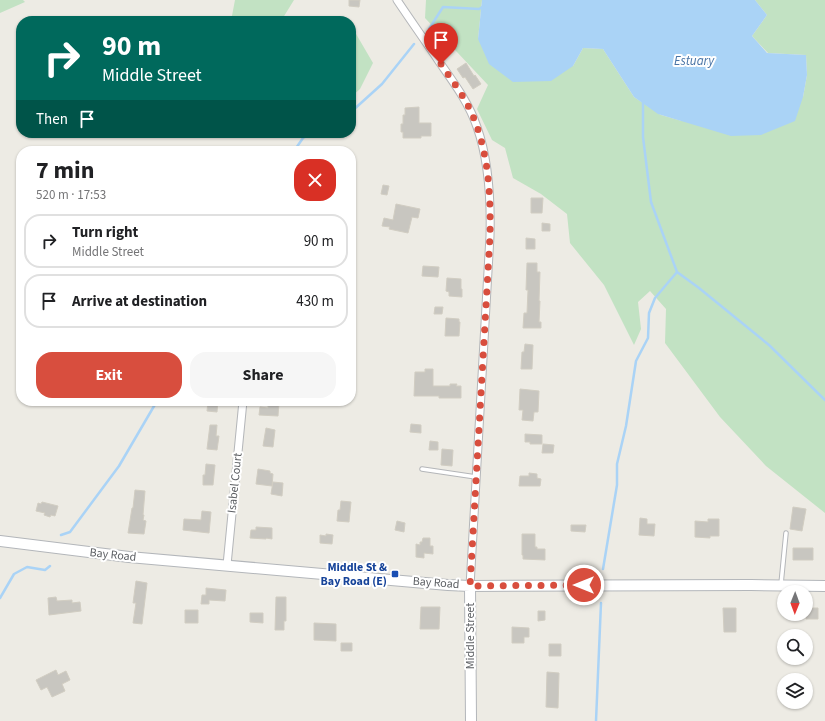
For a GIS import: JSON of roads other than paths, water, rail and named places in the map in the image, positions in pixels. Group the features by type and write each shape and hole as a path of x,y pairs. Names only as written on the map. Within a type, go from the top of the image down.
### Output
{"main road":[{"name":"Bay Road","path":"0,541 129,557 448,585 777,586"},
{"name":"Middle Street","path":"470,586 471,721"},
{"name":"Bay Road","path":"813,586 825,586"}],"street":[{"name":"Middle Street","path":"397,0 466,100 477,126 487,170 490,236 470,586"},
{"name":"Isabel Court","path":"227,565 243,406"}],"lane":[{"path":"422,469 476,477"},
{"path":"781,585 786,534"}],"water":[{"name":"Estuary","path":"482,0 755,0 767,15 752,36 767,53 806,55 807,75 803,97 795,121 761,135 731,136 658,114 634,97 603,49 583,48 573,66 551,81 513,82 489,64 478,39"}],"waterway":[{"path":"429,29 443,7 479,9 484,6"},
{"path":"356,107 382,84 414,44"},
{"path":"643,101 643,137 651,202 677,272 769,345 825,400"},
{"path":"297,146 303,138"},
{"path":"603,569 617,485 617,464 626,426 636,361 648,338 649,313 655,298 677,272"},
{"path":"61,535 70,532 119,466 154,406"},
{"path":"0,598 14,574 27,567 45,570 50,566"},
{"path":"596,721 601,603"}],"place":[{"name":"Middle St & Bay Road (E)","path":"395,574"}]}
